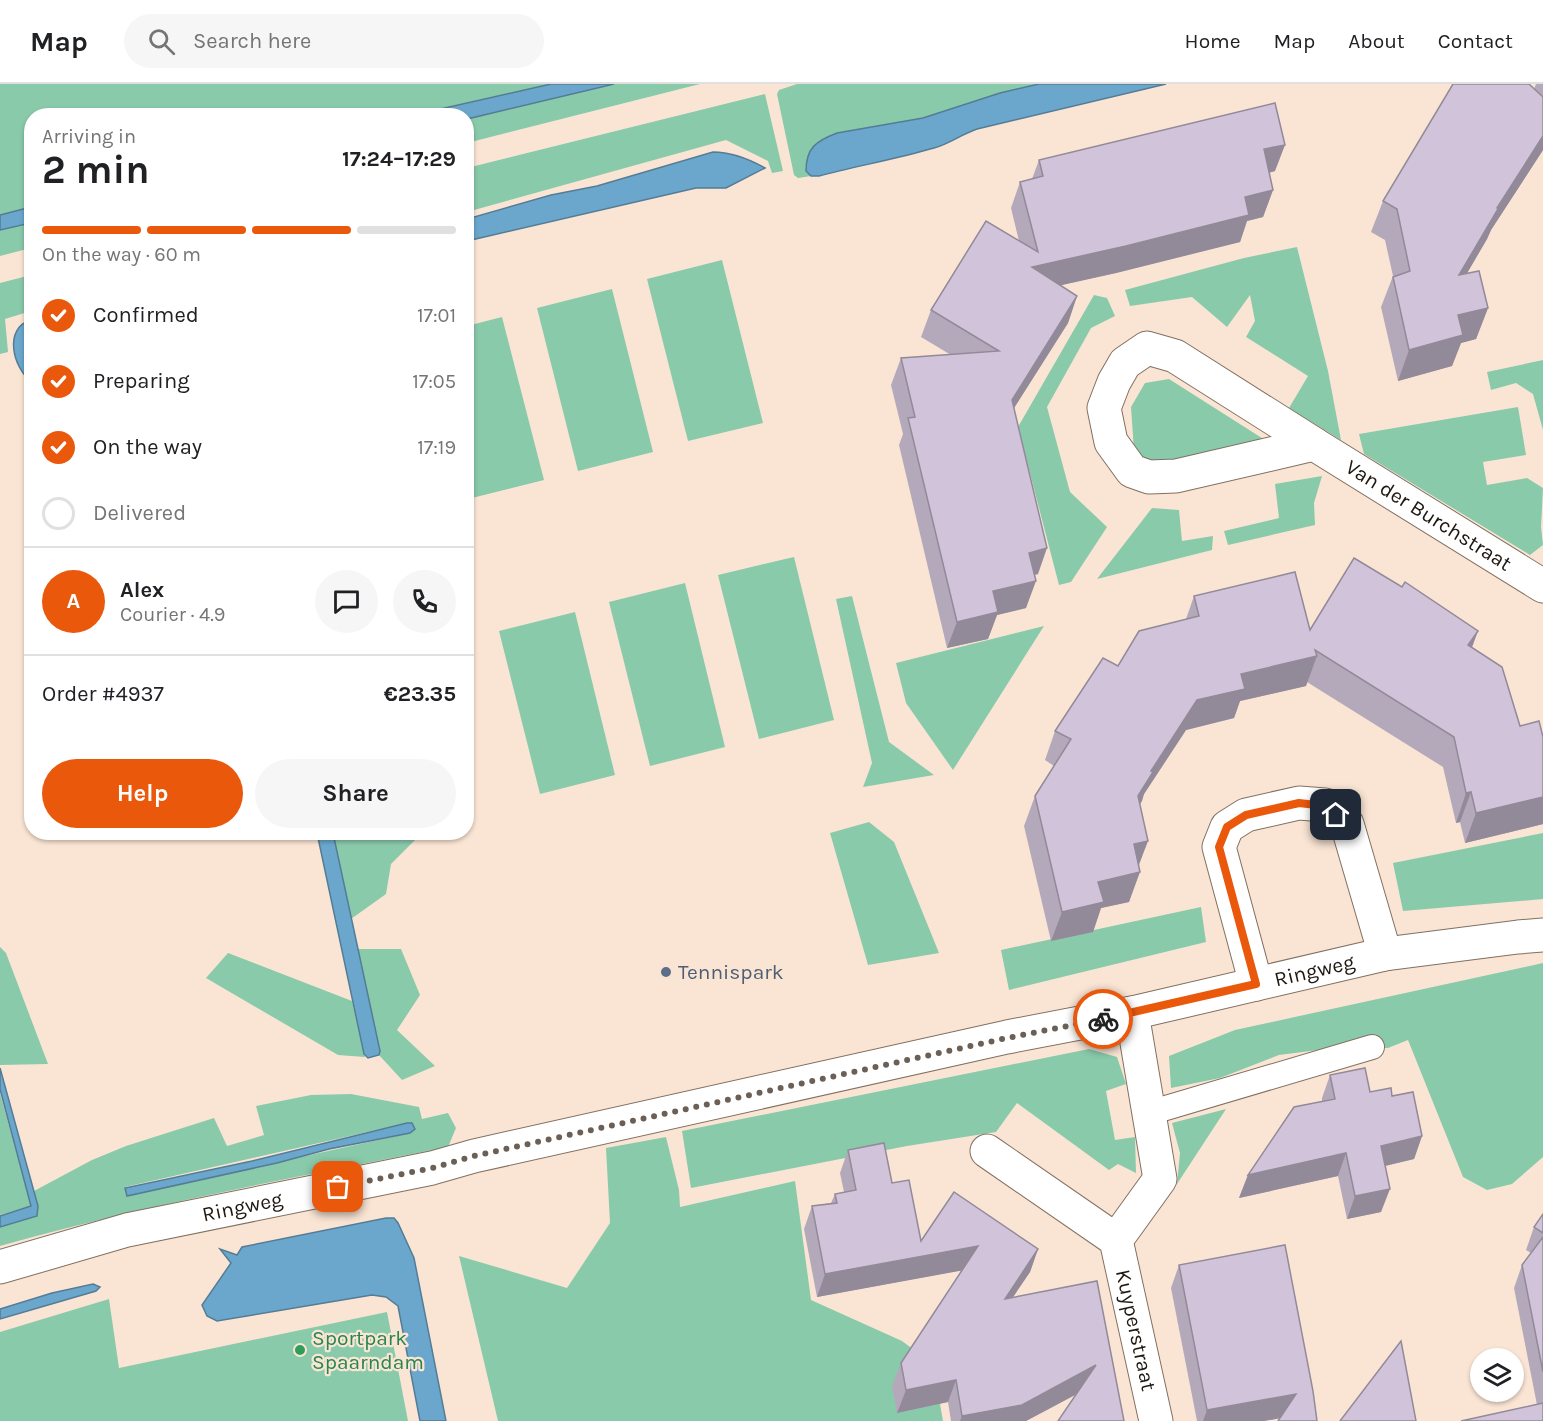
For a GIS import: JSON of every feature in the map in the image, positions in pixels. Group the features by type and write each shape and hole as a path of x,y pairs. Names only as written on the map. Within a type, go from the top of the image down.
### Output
{"street":[{"name":"Van der Burchstraat","path":"1314,444 1176,476 1149,477 1132,471 1111,442 1104,408 1114,382 1125,363 1147,348 1175,356 1543,586"},
{"path":"1256,984 1219,847 1227,827 1246,815 1299,803 1325,806 1347,824 1385,954"},
{"name":"Ringweg","path":"0,1266 127,1230 432,1168 474,1156 1007,1038 1132,1013 1385,954 1543,935"},
{"name":"Kuyperstraat","path":"1116,1240 1160,1179 1132,1013"},
{"name":"Kuyperstraat","path":"987,1151 1116,1240 1156,1421"}],"lane":[{"path":"1149,1113 1372,1047"}],"green space":[{"path":"0,84 551,84 444,108 24,108 24,209 0,215"},
{"path":"614,84 700,84 474,141 474,117"},
{"path":"797,84 1039,84 1000,93 923,118 837,133 824,138 806,171 811,176 798,178 794,175 777,94 779,90"},
{"path":"765,94 783,171 772,173 768,161 726,140 474,210 474,166"},
{"path":"24,225 24,250 0,256 0,230"},
{"path":"1297,247 1328,371 1341,440 1289,408 1308,376 1246,337 1255,321 1250,295 1227,327 1192,297 1130,306 1125,290 1244,258"},
{"path":"722,260 763,423 688,441 647,279"},
{"path":"24,277 24,313 5,319 8,352 0,354 0,283"},
{"path":"612,289 653,452 578,471 537,308"},
{"path":"1094,295 1107,298 1115,316 1091,328 1047,407 1070,492 1107,527 1071,582 1059,585 1018,427"},
{"path":"502,317 544,480 474,498 474,324"},
{"path":"1543,360 1543,430 1533,394 1516,383 1491,390 1487,372"},
{"path":"1169,379 1265,440 1157,467 1134,451 1131,407 1145,383"},
{"path":"1518,407 1526,455 1483,462 1487,485 1527,478 1543,488 1541,527 1543,545 1530,555 1364,454 1359,434"},
{"path":"1322,476 1314,503 1315,525 1228,545 1224,531 1279,518 1275,484"},
{"path":"1152,508 1179,510 1182,541 1213,536 1212,550 1097,579"},
{"path":"794,557 834,720 759,739 718,575"},
{"path":"685,583 725,747 650,766 609,602"},
{"path":"852,596 889,742 934,775 863,787 872,763 836,599"},
{"path":"575,612 615,775 540,794 499,631"},
{"path":"1044,626 953,770 906,703 896,663"},
{"path":"869,822 894,842 939,953 868,965 830,833"},
{"path":"1543,833 1543,899 1403,911 1393,863"},
{"path":"334,840 415,840 391,864 386,894 351,919"},
{"path":"1201,907 1206,942 1009,990 1001,950"},
{"path":"0,947 6,953 48,1064 0,1065"},
{"path":"358,949 401,949 420,995 397,1030 435,1066 402,1080 379,1055"},
{"path":"228,953 352,1001 365,1057 338,1055 206,978"},
{"path":"1543,963 1543,1157 1512,1184 1487,1190 1463,1177 1408,1040 1388,1048 1342,1047 1279,1055 1220,1078 1171,1088 1169,1056 1235,1030"},
{"path":"1089,1049 1117,1057 1126,1084 1106,1091 1115,1140 1135,1137 1136,1173 1118,1164 1109,1170 1017,1103 996,1132 907,1146 691,1188 682,1131"},
{"path":"0,1093 31,1206 0,1215"},
{"path":"351,1094 419,1107 422,1119 448,1113 456,1128 448,1147 167,1204 0,1246 0,1226 37,1216 38,1206 34,1191 92,1160 126,1146 214,1118 227,1146 264,1135 256,1106 311,1095","holes":["407,1123 412,1124 410,1133 127,1195 125,1187"]},
{"path":"1226,1109 1177,1184 1180,1153 1172,1123"},
{"path":"666,1137 679,1190 680,1207 795,1181 811,1300 902,1341 933,1364 943,1421 498,1421 459,1256 567,1288 610,1223 606,1148"},
{"name":"Sportpark Spaarndam","path":"109,1299 119,1368 387,1312 408,1421 0,1421 0,1332"}],"water":[{"path":"551,84 614,84 474,117 474,108 445,108"},
{"path":"1039,84 1166,84 977,129 940,146 905,156 819,176 811,176 806,171 808,156 814,146 837,133 923,118 1000,93"},
{"path":"713,152 740,157 765,168 726,188 696,188 474,239 474,217 551,195 597,186"},
{"path":"24,209 24,225 0,230 0,215"},
{"path":"24,323 24,374 19,367 14,349 14,339"},
{"path":"318,840 335,840 380,1051 379,1055 368,1058 364,1054"},
{"path":"0,1068 38,1206 37,1216 0,1227 0,1216 31,1206 0,1089"},
{"path":"412,1123 415,1129 410,1133 329,1149 277,1163 127,1196 125,1188 252,1161"},
{"path":"394,1218 398,1223 414,1258 446,1421 420,1421 398,1306 386,1297 372,1295 217,1321 207,1316 202,1305 231,1263 220,1249 237,1255 242,1247"},
{"path":"93,1284 100,1287 96,1291 0,1319 0,1309 52,1293"}],"building":[{"path":"1453,84 1529,84 1543,97 1543,136 1497,208 1459,275 1479,271 1488,308 1458,315 1463,335 1409,350 1393,277 1410,271 1397,209 1383,201"},
{"path":"1275,103 1285,145 1264,149 1273,190 1245,197 1249,215 1032,267 1077,296 1012,400 1047,548 1029,553 1036,581 993,591 998,612 957,622 908,418 915,417 901,358 999,351 931,310 986,221 1038,252 1020,182 1043,176 1039,160"},
{"path":"1354,558 1402,587 1405,582 1478,631 1468,645 1502,667 1520,726 1539,721 1543,737 1543,797 1476,813 1471,792 1466,793 1454,737 1315,650 1317,656 1241,674 1245,689 1197,700 1151,771 1153,772 1138,796 1148,841 1134,844 1140,872 1098,882 1104,902 1062,912 1035,796 1071,739 1055,731 1103,658 1118,666 1139,631 1199,616 1194,596 1295,572 1310,630"},
{"path":"1365,1068 1370,1092 1391,1088 1392,1096 1413,1092 1422,1136 1381,1146 1390,1189 1355,1196 1346,1153 1248,1175 1294,1107 1335,1099 1330,1075"},
{"path":"884,1143 892,1183 909,1180 921,1241 954,1192 1038,1249 1005,1299 1097,1281 1124,1421 1058,1421 1096,1365 1022,1405 962,1416 956,1380 906,1390 901,1363 978,1246 825,1274 812,1206 837,1203 835,1194 856,1190 848,1150"},
{"path":"1543,1214 1543,1233 1534,1227"},
{"path":"1543,1237 1543,1372 1522,1265"},
{"path":"1285,1245 1317,1421 1278,1421 1296,1394 1207,1410 1179,1265"},
{"path":"1401,1341 1416,1421 1340,1421"},
{"path":"1543,1403 1543,1421 1461,1421"}],"way so far":[{"path":"338,1187 432,1168 474,1156 1007,1038 1103,1019"}],"place":[{"name":"Tennispark","path":"666,972"},
{"name":"Sportpark Spaarndam","path":"300,1350"}],"route":[{"path":"1103,1019 1256,984 1219,847 1227,827 1246,815 1299,803 1325,806 1336,815"}]}
